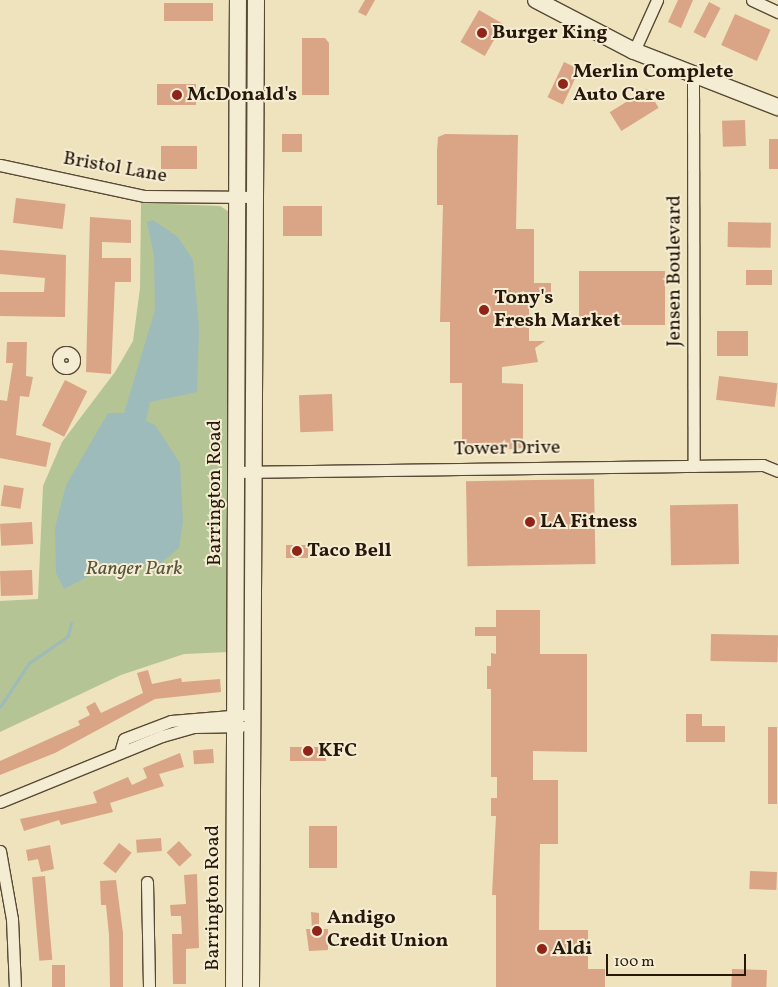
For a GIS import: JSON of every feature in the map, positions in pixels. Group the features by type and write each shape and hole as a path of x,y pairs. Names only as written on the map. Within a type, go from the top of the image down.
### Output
{"main road":[{"name":"Barrington Road","path":"234,987 238,0"},
{"name":"Barrington Road","path":"251,987 256,0"},
{"path":"536,0 634,51 693,76 778,107"}],"street":[{"path":"634,51 657,0"},
{"path":"752,0 778,12"},
{"name":"Jensen Boulevard","path":"693,76 694,466"},
{"name":"Bristol Lane","path":"0,165 145,196 255,197"},
{"name":"Tower Drive","path":"236,472 763,465 778,471"},
{"path":"0,802 51,784 121,749 124,739 171,721 253,721"},
{"path":"0,851 12,920 15,987"},
{"path":"147,882 149,987"}],"green space":[{"name":"Ranger Park","path":"141,203 220,206 231,213 229,652 184,654 121,675 0,732 0,601 38,599 43,486 62,442 115,372 133,341 140,288"}],"water":[{"path":"153,220 178,237 193,260 199,329 197,392 150,402 146,421 155,425 180,463 183,521 179,548 161,563 111,564 64,589 56,573 55,528 66,485 108,413 124,413 155,310 154,256 147,222"}],"building":[{"path":"365,0 375,0 366,16 358,12"},
{"path":"678,0 693,0 681,28 668,22"},
{"path":"709,2 721,8 705,38 694,32"},
{"path":"164,3 213,3 213,21 164,21"},
{"name":"Burger King","path":"479,10 503,24 485,56 460,42"},
{"path":"735,14 771,30 757,61 721,45"},
{"path":"302,38 325,38 329,43 329,95 302,95"},
{"name":"Merlin Complete Auto Care","path":"564,62 579,69 563,105 548,97"},
{"name":"McDonald's","path":"157,84 196,84 196,105 157,105"},
{"path":"647,89 659,108 621,131 610,112"},
{"path":"745,120 746,146 723,147 722,121"},
{"path":"282,134 302,134 302,152 282,152"},
{"path":"445,134 518,135 516,229 534,229 534,283 551,283 551,296 529,297 529,341 545,341 535,348 538,362 502,367 502,383 523,384 523,448 462,453 462,383 450,383 450,322 440,322 443,205 437,205 437,151 438,137"},
{"path":"769,139 778,139 778,169 769,169"},
{"path":"161,146 197,146 197,169 161,169"},
{"path":"16,198 66,204 63,229 13,223"},
{"path":"283,206 322,206 322,236 283,236"},
{"path":"90,217 131,220 131,243 102,242 102,258 131,258 131,282 115,282 111,374 86,372"},
{"path":"728,222 771,223 771,248 728,247"},
{"path":"0,250 66,255 65,317 0,316 0,292 44,292 45,278 0,274"},
{"path":"746,270 772,270 772,285 746,285"},
{"path":"579,271 665,271 665,325 579,325"},
{"path":"717,331 748,331 748,356 717,356"},
{"path":"7,342 27,342 26,376 33,377 29,397 20,396 16,435 51,443 46,467 0,458 0,400 7,401 13,363 6,363"},
{"path":"719,376 778,383 775,407 716,400"},
{"path":"65,380 87,391 64,437 42,425"},
{"path":"332,394 333,431 300,432 299,395"},
{"name":"LA Fitness","path":"594,479 595,564 468,566 466,481"},
{"path":"4,485 24,488 20,509 1,506"},
{"path":"738,504 739,564 671,565 670,505"},
{"path":"32,522 33,544 1,546 0,524"},
{"name":"Taco Bell","path":"286,545 308,545 308,558 286,558"},
{"path":"32,570 33,595 1,596 0,571"},
{"path":"496,610 540,610 540,654 587,654 587,752 533,751 533,780 558,780 558,844 540,844 539,930 588,930 588,969 605,969 605,987 496,987 496,895 492,895 496,816 491,816 491,798 497,798 497,777 491,777 491,689 487,689 487,666 491,666 491,653 496,654 496,636 475,636 475,627 496,627"},
{"path":"711,634 778,635 778,662 711,661"},
{"path":"148,670 152,684 181,678 182,682 220,679 221,692 155,699 55,753 0,775 0,761 80,725 78,721 90,715 86,707 95,702 101,713 143,693 137,673"},
{"path":"686,714 702,714 702,726 725,726 725,742 686,742"},
{"path":"768,727 777,727 777,804 768,804"},
{"name":"KFC","path":"290,747 326,747 326,761 290,761"},
{"path":"213,749 214,763 194,764 193,750"},
{"path":"180,753 184,767 159,774 164,786 110,803 113,812 61,825 59,820 24,831 20,819 97,803 93,792 128,777 132,785 147,778 143,768"},
{"path":"309,826 337,826 337,868 309,868"},
{"path":"161,838 162,851 137,853 136,840"},
{"path":"179,841 192,855 180,866 167,853"},
{"path":"119,843 132,853 116,873 103,863"},
{"path":"50,845 54,869 41,872 38,859 28,861 26,850"},
{"path":"750,871 777,872 776,890 749,889"},
{"path":"197,874 199,948 186,949 186,984 173,984 172,934 182,934 181,916 171,916 170,905 186,904 184,875"},
{"path":"45,876 52,960 39,961 32,877"},
{"path":"116,880 123,933 123,987 110,987 109,935 106,905 101,905 100,881"},
{"name":"Andigo Credit Union","path":"311,912 319,913 319,929 328,929 328,950 309,951 306,929 312,929"},
{"path":"52,965 65,965 65,987 52,987"},
{"path":"732,969 767,970 766,987 731,987"}],"waterway":[{"path":"0,707 29,663 68,636 71,623"}],"place":[{"name":"Burger King","path":"482,33"},
{"name":"Merlin Complete Auto Care","path":"563,84"},
{"name":"McDonald's","path":"177,95"},
{"name":"Tony's Fresh Market","path":"484,310"},
{"name":"LA Fitness","path":"530,522"},
{"name":"Taco Bell","path":"297,551"},
{"name":"KFC","path":"308,751"},
{"name":"Andigo Credit Union","path":"317,931"},
{"name":"Aldi","path":"542,949"}]}
